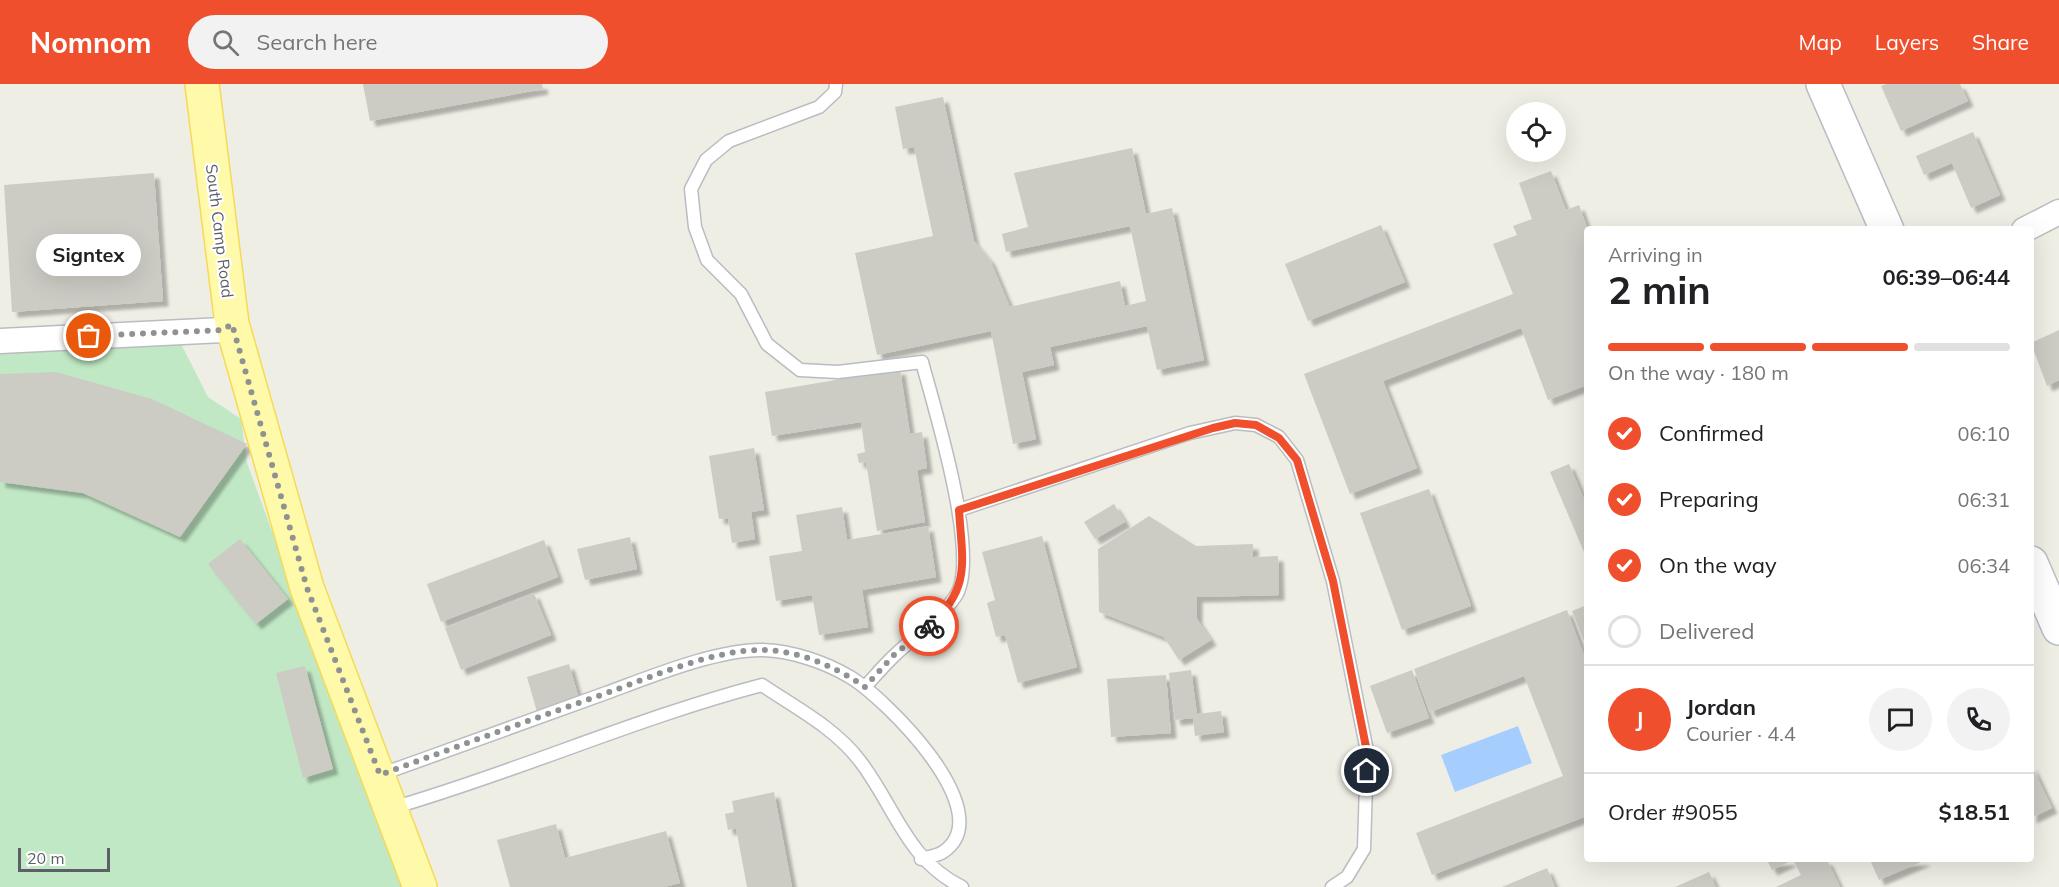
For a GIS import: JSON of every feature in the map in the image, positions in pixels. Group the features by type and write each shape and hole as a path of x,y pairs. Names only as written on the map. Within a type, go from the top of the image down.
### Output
{"main road":[{"name":"South Camp Road","path":"202,84 232,324 307,588 380,775 420,887"}],"street":[{"path":"1823,84 1885,226"},
{"path":"2032,226 2059,212"},
{"path":"0,341 223,330 232,324"},
{"path":"2034,570 2059,628"}],"lane":[{"path":"836,84 836,92 819,107 729,141 706,160 691,189 695,227 707,260 741,294 766,344 800,370 838,372 922,362 959,510 963,572 957,595 933,622 894,655 865,687"},
{"path":"959,510 1213,428 1235,423 1256,425 1279,438 1297,460 1333,581 1367,752 1364,849 1347,877 1332,887"},
{"path":"380,775 640,681 723,655 763,650 790,653 849,676 865,687 930,752 946,778 959,811 956,838 943,852 921,859"},
{"path":"392,808 452,790 714,698 762,685 825,727 859,760 921,859 962,887"}],"green space":[{"path":"176,334 208,397 241,419 247,463 402,887 0,887 0,345"}],"water":[{"path":"1518,726 1532,763 1455,792 1441,755"}],"building":[{"path":"363,84 542,84 543,89 370,121"},
{"path":"1887,84 1960,84 1968,101 1901,131 1881,86"},
{"path":"943,97 974,241 990,260 1010,307 1120,281 1125,306 1146,301 1130,226 1006,252 1002,234 1028,227 1014,173 1132,148 1146,214 1172,208 1204,360 1157,370 1147,326 1050,347 1054,365 1022,372 1036,439 1013,444 991,331 877,355 855,253 933,236 914,147 903,149 895,107"},
{"path":"1973,132 2000,195 1971,208 1952,163 1924,175 1916,156"},
{"path":"1551,171 1566,210 1579,205 1587,226 1584,226 1584,386 1548,400 1521,328 1383,381 1417,468 1350,494 1304,374 1513,294 1493,244 1517,235 1513,226 1532,219 1519,183"},
{"path":"154,173 163,301 12,312 4,185"},
{"path":"1381,225 1405,282 1308,321 1285,264"},
{"path":"2059,330 2059,380 2047,386 2034,351 2034,342"},
{"path":"900,369 910,434 922,432 927,468 917,470 925,522 877,531 866,462 859,463 857,454 865,452 861,422 772,436 765,392"},
{"path":"56,372 152,399 247,444 180,537 83,493 0,482 0,374"},
{"path":"754,448 764,510 751,512 755,539 732,543 728,518 719,519 709,456"},
{"path":"1569,464 1584,499 1584,552 1550,472"},
{"path":"1429,489 1471,606 1402,630 1360,513"},
{"path":"1114,504 1125,522 1095,539 1084,522"},
{"path":"842,507 847,540 928,526 936,577 862,590 868,627 819,635 812,595 776,601 769,556 802,551 796,515"},
{"path":"1149,516 1196,546 1253,544 1253,557 1278,556 1279,595 1197,597 1197,619 1211,640 1179,660 1164,637 1099,612 1098,549"},
{"path":"1042,536 1077,667 1018,683 1005,635 996,637 987,603 995,600 982,552"},
{"path":"630,537 637,569 585,580 577,549"},
{"path":"240,539 288,599 256,624 208,564"},
{"path":"544,540 558,577 441,622 427,584"},
{"path":"534,593 551,635 461,670 445,628"},
{"path":"1584,606 1584,641 1572,611"},
{"path":"1567,610 1584,655 1584,817 1432,875 1416,833 1563,776 1524,676 1430,712 1414,669"},
{"path":"569,664 579,699 537,712 527,677"},
{"path":"305,666 333,769 303,778 276,673"},
{"path":"1191,670 1197,714 1221,711 1224,732 1195,736 1193,718 1175,720 1169,673"},
{"path":"1412,670 1429,718 1387,733 1370,686"},
{"path":"1166,675 1171,733 1111,737 1107,679"},
{"path":"2034,770 2052,808 2034,817"},
{"path":"774,792 792,887 747,887 736,828 728,830 725,814 734,812 732,801"},
{"path":"556,824 565,858 666,831 680,883 664,887 510,887 497,840"},
{"path":"1768,862 1789,862 1772,870"},
{"path":"1794,862 1828,862 1840,887 1776,887 1801,875"},
{"path":"1871,862 1921,862 1879,880"},
{"path":"1547,868 1555,887 1502,887"},
{"path":"1709,872 1716,887 1675,887"}],"way so far":[{"path":"89,336 223,330 232,324 307,588 380,775 640,681 723,655 763,650 790,653 849,676 865,687 894,655 929,626"}],"place":[{"name":"Signtex","path":"89,336"}],"route":[{"path":"929,626 957,595 963,572 959,510 1190,433 1235,423 1256,425 1279,438 1297,460 1333,581 1367,752 1367,771"}]}
